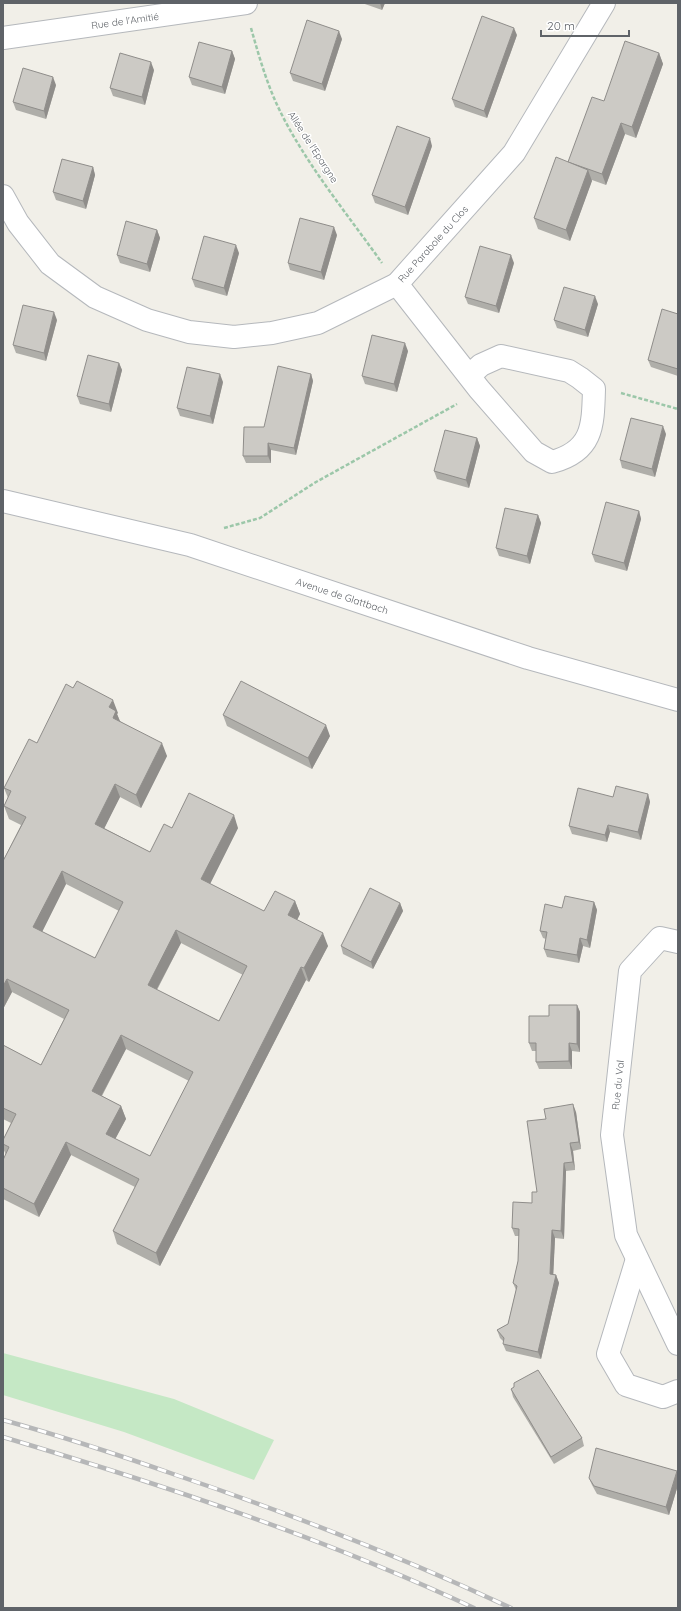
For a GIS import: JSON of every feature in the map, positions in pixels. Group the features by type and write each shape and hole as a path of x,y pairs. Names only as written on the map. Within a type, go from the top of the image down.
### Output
{"street":[{"name":"Rue de l'Amitié","path":"3,38 246,3"},
{"name":"Rue Parabole du Clos","path":"3,196 18,222 50,264 95,296 147,320 189,332 234,337 272,333 318,323 398,284 514,153 604,3"},
{"path":"398,284 475,382 534,452 552,462 568,457 582,446 593,423 594,389 580,378 569,372 501,356 481,365 475,382"},
{"name":"Avenue de Glattbach","path":"3,501 190,545 528,658 678,700"},
{"name":"Rue du Val","path":"678,942 660,938 630,971 612,1135 626,1235 678,1344"},
{"path":"637,1258 608,1354 626,1385 663,1397 678,1392"}],"path":[{"name":"Allée de l'Epargne","path":"246,3 264,72 280,111 304,152 398,284"},
{"path":"222,528 260,518 316,482 382,447 475,382"},
{"path":"594,389 616,391 678,408"}],"green space":[{"path":"3,1353 174,1399 274,1440 254,1480 124,1432 3,1395"}],"building":[{"path":"482,16 514,28 484,111 452,99"},
{"path":"307,20 339,31 322,84 290,73"},
{"path":"625,41 659,53 632,127 621,123 602,174 568,162 592,97 604,101"},
{"path":"199,42 232,51 222,87 189,77"},
{"path":"120,53 151,62 142,97 110,88"},
{"path":"23,68 53,77 44,111 13,102"},
{"path":"397,126 430,138 405,207 372,195"},
{"path":"556,157 588,170 566,230 534,218"},
{"path":"62,159 93,167 83,201 53,192"},
{"path":"300,218 334,227 321,272 288,263"},
{"path":"126,221 157,230 147,264 117,255"},
{"path":"204,236 236,245 224,288 192,279"},
{"path":"480,246 511,255 496,306 465,297"},
{"path":"564,287 595,296 585,330 554,320"},
{"path":"23,305 54,312 44,353 13,345"},
{"path":"662,309 678,314 678,369 648,360"},
{"path":"372,335 405,343 394,384 362,376"},
{"path":"88,355 119,363 109,404 77,396"},
{"path":"278,366 311,374 294,448 268,443 268,456 243,456 244,427 264,427"},
{"path":"187,367 220,374 210,416 177,408"},
{"path":"631,418 663,426 652,469 620,460"},
{"path":"445,430 477,438 466,480 434,471"},
{"path":"606,502 639,511 624,563 592,554"},
{"path":"505,508 538,515 527,556 496,548"},
{"path":"77,681 113,700 109,707 116,711 113,718 162,743 136,795 115,784 95,824 150,852 164,824 172,828 189,793 234,815 201,879 264,911 275,891 295,901 288,915 323,933 304,968 301,967 156,1253 113,1231 139,1179 66,1142 34,1204 3,1188 3,1160 9,1147 3,1144 3,1140 16,1114 3,1108 3,1045 41,1065 69,1010 7,979 3,986 3,861 26,817 4,806 11,791 4,788 29,739 37,743 66,684 73,688","holes":["62,871 123,902 95,958 33,927","176,930 247,966 219,1021 148,985","121,1035 193,1072 150,1156 106,1134 121,1106 92,1091"]},
{"path":"241,681 326,725 308,758 223,715"},
{"path":"616,786 648,794 638,832 608,825 605,835 569,826 578,788 613,797"},
{"path":"370,888 400,903 371,962 341,946"},
{"path":"565,896 594,902 587,940 580,938 577,955 544,949 547,932 540,931 545,904 562,908"},
{"path":"549,1005 577,1005 577,1044 569,1043 569,1061 536,1062 536,1043 529,1043 529,1016 549,1016"},
{"path":"573,1104 579,1142 570,1143 573,1162 564,1163 561,1231 552,1230 550,1274 556,1275 538,1352 503,1344 504,1338 497,1330 508,1324 517,1286 513,1283 518,1261 519,1229 512,1228 513,1202 532,1203 532,1192 537,1192 527,1121 546,1119 544,1109"},
{"path":"538,1370 582,1438 551,1457 511,1389 514,1387 514,1383"},
{"path":"596,1448 677,1471 666,1507 594,1486 589,1478"}],"railway":[{"path":"3,1420 112,1453 262,1505 429,1571 511,1608"},
{"path":"3,1437 182,1493 300,1535 417,1582 474,1608"}]}
